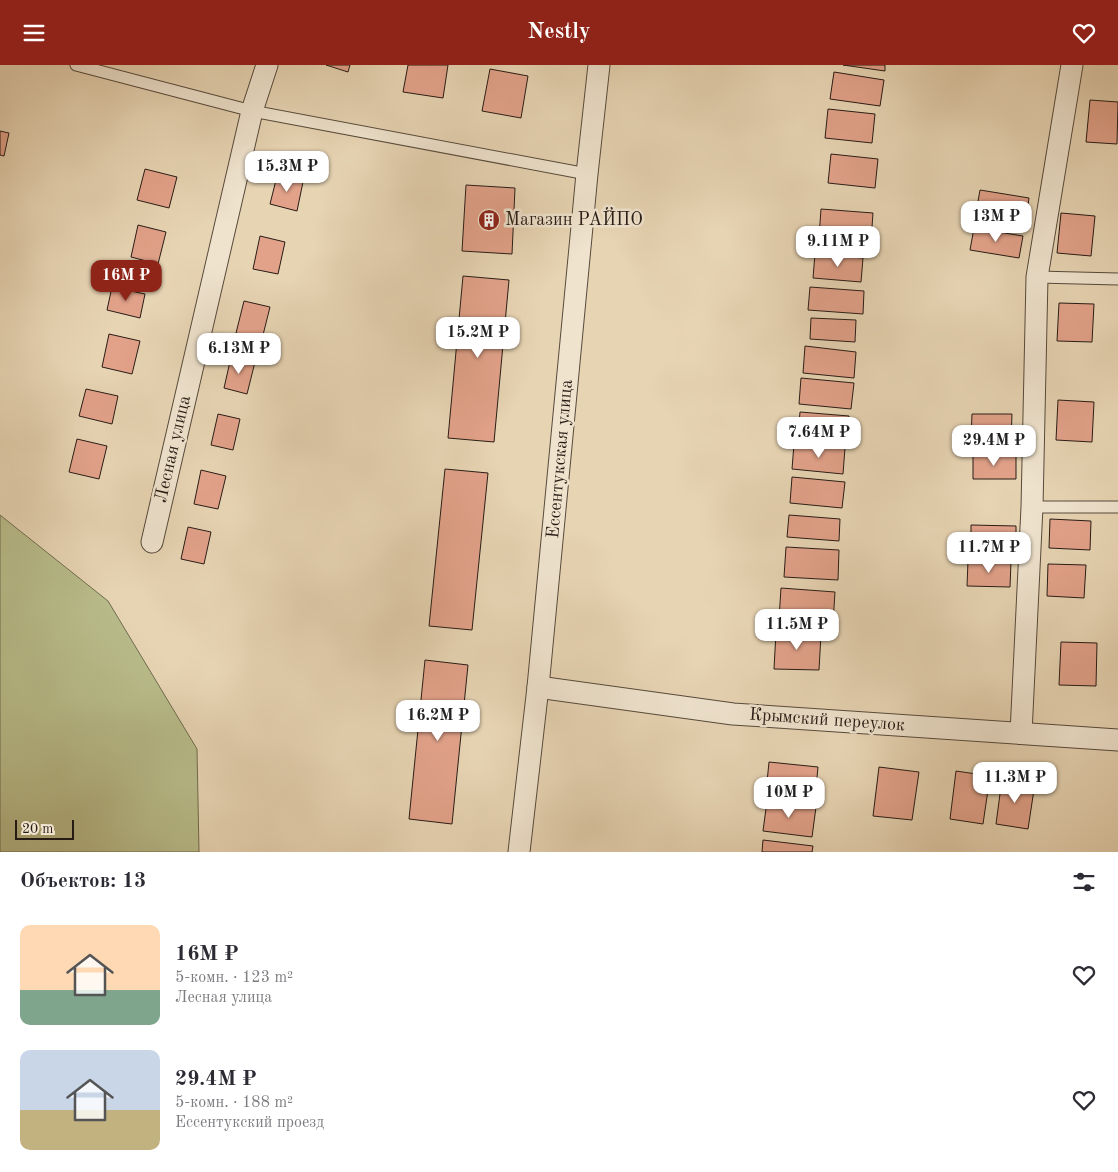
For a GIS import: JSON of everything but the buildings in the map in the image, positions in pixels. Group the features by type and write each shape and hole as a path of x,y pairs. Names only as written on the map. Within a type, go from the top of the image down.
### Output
{"street":[{"name":"Лесная улица","path":"152,541 252,111 267,65"},
{"name":"Ессентукская улица","path":"519,852 538,687 599,65"},
{"path":"1022,733 1032,507 1037,277 1072,65"},
{"name":"Крымский переулок","path":"538,687 733,714 1118,740"}],"lane":[{"path":"76,65 252,111 587,174"},
{"path":"1037,277 1118,279"},
{"path":"1032,507 1118,507"}],"green space":[{"path":"0,515 108,601 197,749 199,852 0,852"}],"place":[{"name":"Магазин РАЙПО","path":"489,220"}]}
